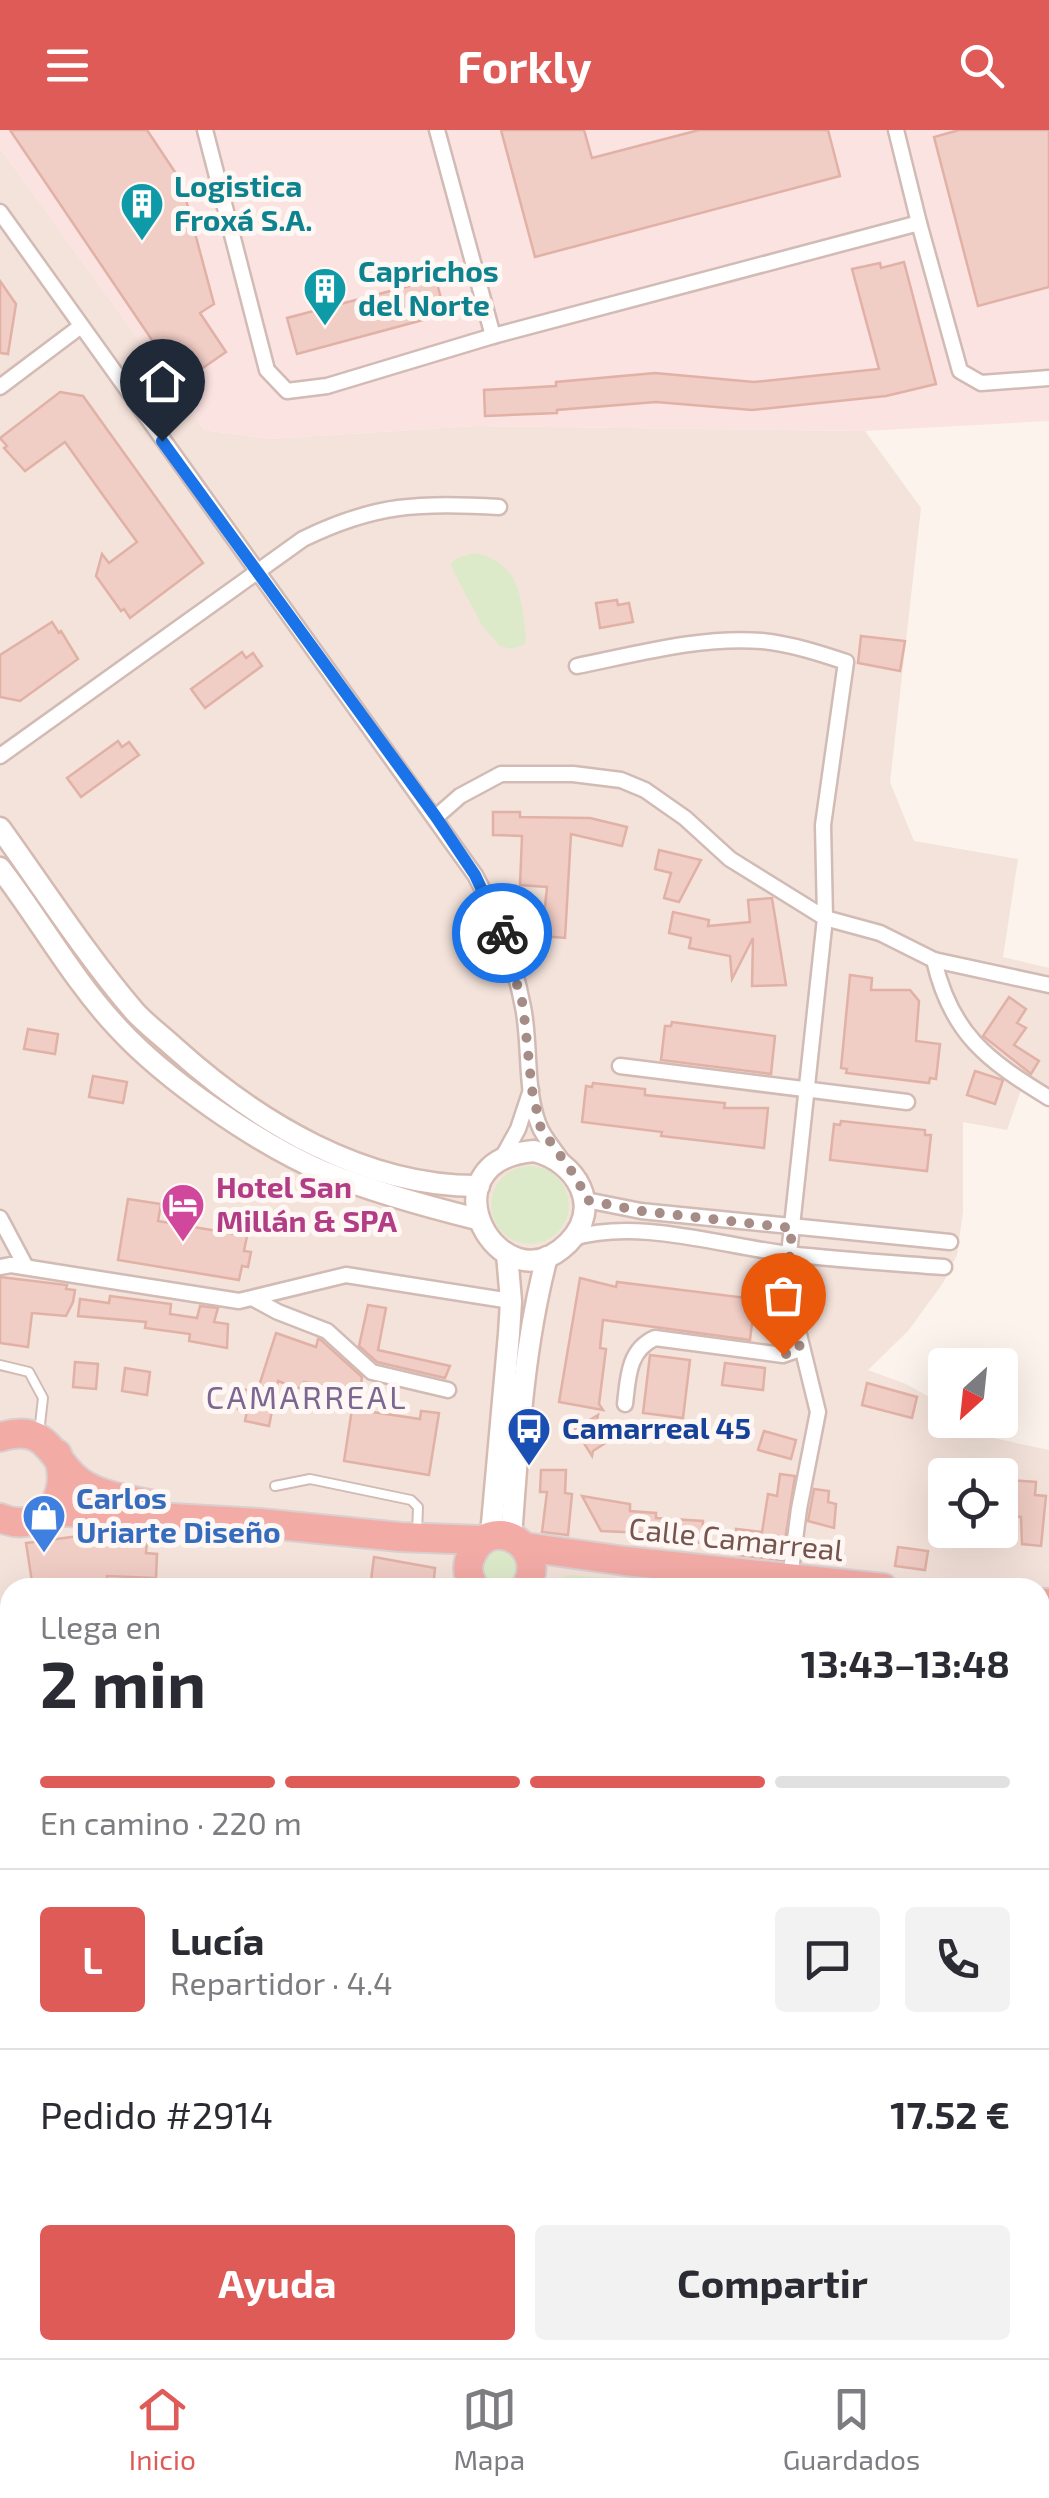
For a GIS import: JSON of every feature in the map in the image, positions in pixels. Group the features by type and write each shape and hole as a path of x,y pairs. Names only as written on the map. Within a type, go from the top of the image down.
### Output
{"highway":[{"path":"0,1437 25,1434 47,1445 75,1478 110,1496 259,1523"},
{"path":"2,1521 36,1520 59,1498 64,1483 47,1445"},
{"path":"49,1511 259,1523"},
{"name":"Calle Camarreal","path":"259,1523 416,1538 502,1540 582,1556 790,1578"},
{"path":"416,1538 470,1578"},
{"path":"471,1578 468,1558 502,1540 532,1562 529,1578"},
{"path":"538,1578 582,1556"}],"main road":[{"path":"0,828 137,1014 240,1102 298,1136 356,1162 444,1186 479,1186"},
{"path":"0,868 117,1028 167,1074 319,1170 386,1194 477,1219"},
{"path":"534,1151 550,1154 578,1180 586,1200 582,1221 574,1238 547,1256 527,1259 507,1254 487,1239 477,1219 475,1202 479,1186 488,1170 502,1158 534,1151"},
{"path":"502,1540 511,1301 507,1254"},
{"path":"502,1540 536,1297 547,1256"}],"street":[{"path":"205,130 267,370 286,390 327,386 493,336 918,223"},
{"path":"437,130 493,336"},
{"path":"896,130 960,371 982,383 1049,378"},
{"path":"0,212 436,817 490,904 513,963 541,1129 564,1163"},
{"path":"0,386 80,326"},
{"path":"0,756 303,539 378,510 455,504 499,507"},
{"path":"577,666 660,649 762,641 813,650 846,662 823,824 825,918 789,1254 788,1277 800,1349 812,1380 818,1412 790,1578"},
{"path":"436,817 460,796 501,774 573,774 621,780 645,790 686,818 730,858 825,918 880,933 934,960 1049,984"},
{"path":"934,960 940,988 972,1044 1049,1098"},
{"path":"620,1066 907,1102"},
{"path":"502,1158 518,1130 532,1090"},
{"path":"586,1200 641,1211 950,1242"},
{"path":"0,1218 26,1267"},
{"path":"574,1238 601,1229 638,1231 789,1254 944,1267"},
{"path":"0,1267 26,1267 239,1301 346,1275 511,1301"},
{"path":"254,1299 327,1331 372,1372 448,1390"},
{"path":"625,1404 635,1354 642,1344 655,1338 783,1355 800,1349"}],"lane":[{"path":"0,1365 30,1372 42,1398 47,1445"},
{"path":"275,1486 310,1480 411,1500 418,1507 416,1538"}],"shaded area":[{"path":"0,130 1049,130 1049,421 865,431 476,426 269,439 204,430 0,148"},
{"path":"0,148 204,430 269,439 476,426 865,431 921,508 890,782 914,841 1018,859 1003,957 1049,968 1049,1103 1021,1090 1007,1130 963,1122 963,1212 957,1255 943,1283 908,1331 868,1370 928,1396 928,1438 993,1438 1049,1450 1049,1578 0,1578"}],"green space":[{"path":"474,553 489,557 510,573 523,609 525,644 512,649 500,646 482,626 451,564"},
{"path":"530,1166 545,1169 557,1178 566,1190 566,1220 557,1232 545,1241 530,1244 515,1241 503,1232 494,1220 491,1205 494,1190 503,1178 515,1169"},
{"path":"491,1550 507,1550 517,1560 516,1578 481,1576 481,1560"},
{"path":"570,1575 604,1578 557,1578"}],"building":[{"name":"Logistica Froxá S.A.","path":"10,130 147,130 181,181 214,304 200,313 226,352 181,383"},
{"path":"501,130 584,130 592,158 699,130 828,130 840,176 535,257"},
{"path":"959,130 1049,130 1049,287 978,306 934,137"},
{"path":"904,262 936,384 886,396 752,410 656,402 485,416 484,390 556,386 556,382 655,373 754,382 879,369 852,269"},
{"path":"436,279 445,314 297,354 287,318"},
{"path":"0,281 16,304 8,354 0,353"},
{"path":"60,392 83,396 203,563 130,618 96,576 102,554 109,563 137,542 65,442 25,471 0,438"},
{"path":"617,600 618,605 629,603 633,622 600,628 596,603"},
{"path":"52,622 78,659 20,701 0,697 0,655"},
{"path":"861,636 905,641 900,671 858,663"},
{"path":"242,652 246,658 253,653 262,666 205,708 191,689"},
{"path":"118,741 122,747 129,742 139,755 81,797 67,778"},
{"path":"493,812 520,812 520,817 590,818 627,827 622,846 571,834 565,938 542,936 547,887 520,885 522,836 493,835"},
{"path":"659,850 701,860 679,902 664,898 671,873 655,869"},
{"path":"772,898 786,985 752,986 753,938 732,979 730,956 689,948 691,938 669,933 673,912 709,920 708,926 750,922 748,900"},
{"path":"850,975 872,978 871,990 910,990 919,1001 916,1041 940,1044 936,1079 930,1078 929,1083 846,1073 847,1069 841,1068"},
{"path":"1009,997 1026,1009 1017,1023 1026,1028 1014,1045 1039,1061 1031,1074 983,1036"},
{"path":"672,1022 775,1036 771,1074 661,1060 665,1026"},
{"path":"28,1029 58,1034 55,1054 24,1049"},
{"path":"975,1071 1003,1080 995,1104 967,1095"},
{"path":"93,1076 127,1082 123,1103 89,1097"},
{"path":"593,1083 645,1089 645,1095 725,1103 724,1108 768,1108 764,1148 582,1122 586,1086 592,1087"},
{"path":"841,1121 925,1130 925,1135 931,1135 927,1171 830,1160 834,1124 840,1125"},
{"name":"Hotel San Millán & SPA","path":"128,1199 161,1204 158,1221 247,1236 244,1251 251,1252 248,1267 242,1266 239,1280 118,1260"},
{"path":"0,1277 67,1285 66,1289 75,1290 73,1302 66,1316 32,1313 28,1347 0,1343"},
{"path":"580,1278 616,1287 617,1282 755,1299 750,1340 603,1320 600,1348 606,1349 599,1404 603,1410 559,1402"},
{"path":"110,1296 171,1304 170,1314 197,1318 200,1306 218,1308 214,1322 228,1324 227,1348 189,1341 190,1334 145,1328 146,1322 78,1316 80,1299 109,1303"},
{"path":"368,1305 386,1308 378,1350 450,1366 445,1378 377,1362 359,1346"},
{"path":"276,1333 316,1347 318,1339 321,1340 362,1377 360,1393 304,1382 302,1388 296,1388 278,1381 269,1426 245,1421 247,1411 238,1409 242,1389 257,1392"},
{"path":"650,1355 690,1360 683,1418 643,1413"},
{"path":"75,1362 98,1364 96,1389 73,1387"},
{"path":"725,1363 765,1368 763,1390 722,1385"},
{"path":"125,1368 150,1372 147,1395 122,1391"},
{"path":"867,1383 917,1397 912,1418 862,1405"},
{"path":"352,1409 420,1419 421,1411 439,1413 429,1475 344,1461"},
{"path":"598,1415 595,1431 611,1421 619,1434 593,1451 592,1456 575,1429"},
{"path":"764,1431 796,1440 791,1459 758,1450"},
{"path":"541,1470 566,1470 565,1493 572,1494 568,1535 542,1532 547,1492 540,1492"},
{"path":"780,1474 795,1476 782,1560 738,1555 736,1529 762,1532 768,1494 777,1496"},
{"path":"1018,1481 1036,1482 1035,1495 1046,1496 1041,1546 1022,1544"},
{"path":"814,1489 829,1491 828,1502 836,1504 834,1528 808,1521"},
{"path":"582,1496 630,1504 630,1511 656,1513 656,1518 703,1521 702,1543 666,1541 666,1534 601,1531"},
{"path":"109,1532 108,1540 147,1542 146,1553 157,1554 156,1578 31,1578 26,1543"},
{"path":"898,1547 928,1551 925,1570 895,1566"},
{"path":"374,1557 435,1568 434,1578 371,1578"}],"way so far":[{"path":"502,933 523,1005 532,1090 541,1129 578,1180 586,1200 641,1211 792,1228 788,1277 800,1349 783,1355"}],"place":[{"name":"Logistica Froxá S.A.","path":"142,242"},
{"name":"Caprichos del Norte","path":"325,327"},
{"name":"Hotel San Millán & SPA","path":"183,1243"},
{"name":"Camarreal 45","path":"529,1467"},
{"name":"Carlos Uriarte Diseño","path":"44,1554"}],"district":[{"name":"CAMARREAL","path":"307,1398"}],"route":[{"path":"162,441 436,817 475,875 502,933"}]}
